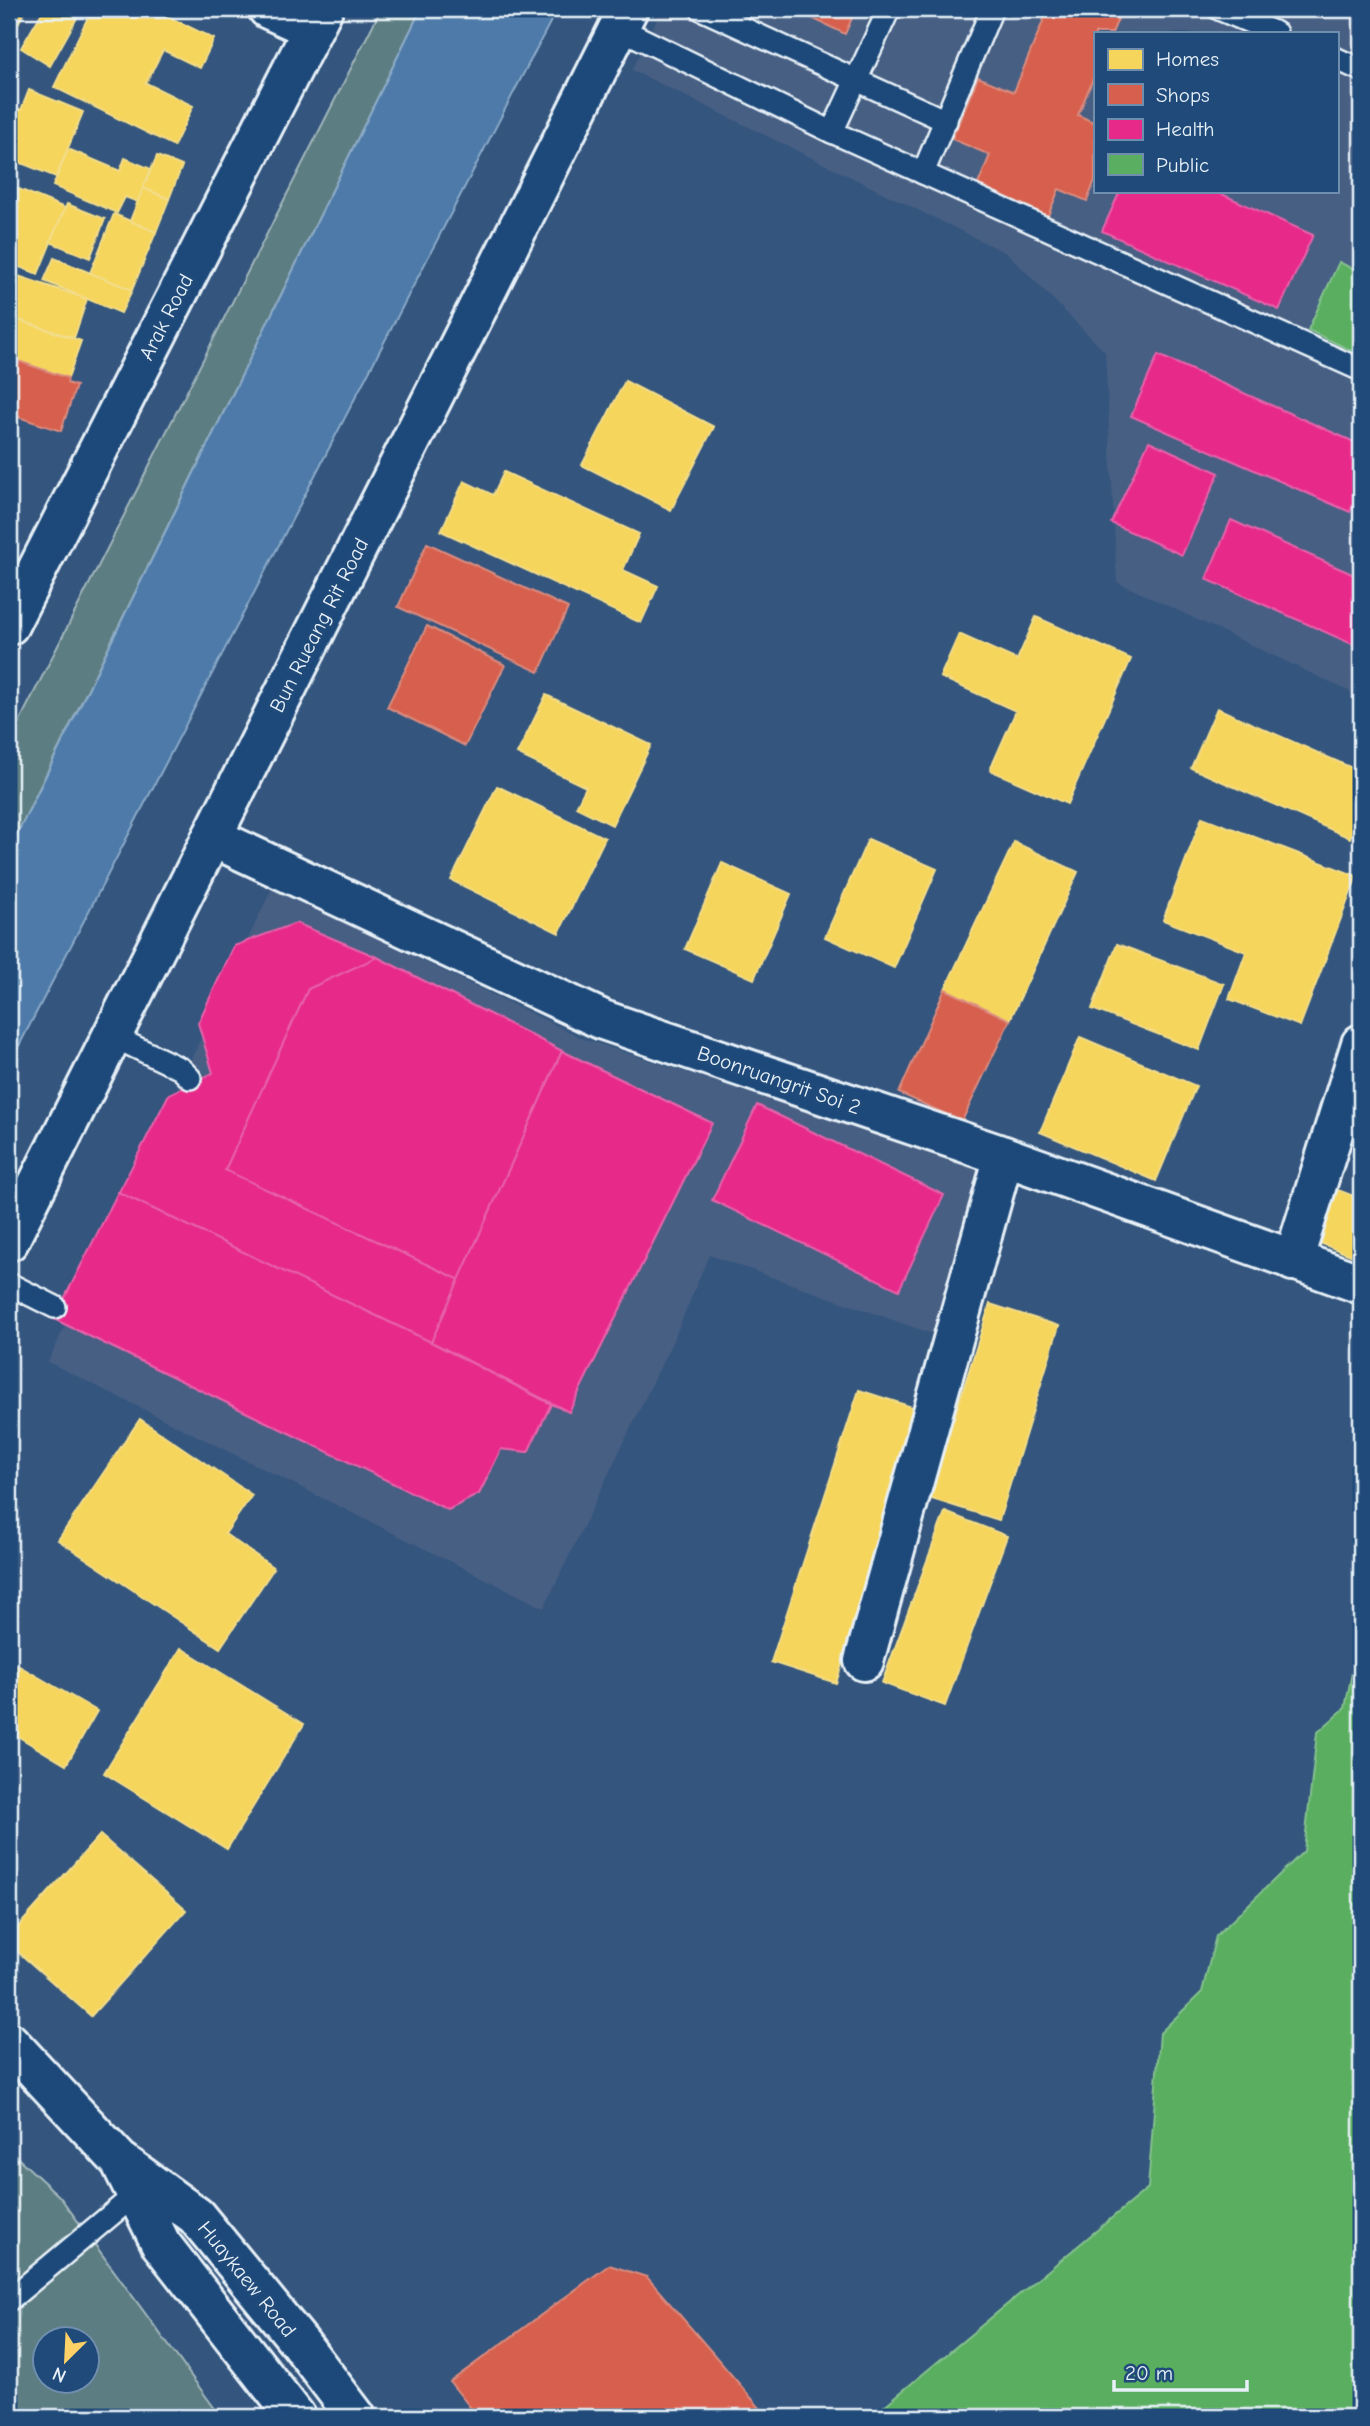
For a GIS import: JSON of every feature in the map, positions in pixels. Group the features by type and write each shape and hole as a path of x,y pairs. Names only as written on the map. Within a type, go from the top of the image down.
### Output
{"main road":[{"path":"268,9 318,19"},
{"name":"Bun Rueang Rit Road","path":"9,1241 624,18"},
{"name":"Arak Road","path":"10,618 318,19"},
{"name":"Boonruangrit Soi 2","path":"212,837 603,1020 1004,1156 1361,1284"},
{"path":"1293,1261 1361,1044"},
{"path":"864,1661 1004,1156"},
{"name":"Huaykaew Road","path":"9,2042 119,2160 196,2216 300,2343 356,2417"},
{"name":"Huaykaew Road","path":"119,2160 161,2244 296,2417"}],"lane":[{"path":"832,132 889,9"},
{"path":"923,173 992,9"},
{"path":"1219,9 1274,32"},
{"path":"707,10 946,121"},
{"path":"624,18 832,132 1361,370"},
{"path":"1338,59 1361,70"},
{"path":"112,1036 181,1069 190,1079"},
{"path":"9,1284 55,1307"},
{"path":"9,2300 136,2194"}],"shaded area":[{"path":"421,9 557,9 9,1065 9,851"},
{"path":"662,9 1361,9 1361,697 1117,582 1105,352 1008,254 632,70"},
{"path":"272,888 584,1039 983,1169 938,1336 709,1255 677,1332 544,1608 48,1362"}],"green space":[{"path":"381,9 421,9 9,850 9,742"},
{"path":"9,2150 60,2197 221,2417 9,2417"}],"building: Homes":[{"path":"9,9 26,9 9,40"},
{"path":"44,9 82,9 50,66 21,48"},
{"path":"92,9 153,9 214,39 200,68 163,50 146,83 193,106 174,146 54,87"},
{"path":"29,90 83,112 56,177 9,158 9,105 21,110"},
{"path":"68,149 120,171 125,158 151,169 138,202 125,197 117,213 53,186"},
{"path":"157,156 182,166 169,199 143,188"},
{"path":"9,185 65,208 38,274 9,263"},
{"path":"143,188 169,199 156,232 130,221"},
{"path":"67,204 105,219 90,258 50,242"},
{"path":"114,214 156,232 132,290 90,273"},
{"path":"54,258 132,290 121,313 44,281"},
{"path":"9,273 87,299 74,338 9,317"},
{"path":"9,317 81,341 68,378 9,358"},
{"path":"625,381 714,427 671,510 582,465"},
{"path":"504,472 639,534 623,570 658,586 641,623 441,531 464,481 493,495"},
{"path":"1036,617 1131,659 1067,804 990,770 1016,711 940,677 959,634 1017,660"},
{"path":"546,695 651,745 612,825 576,807 586,787 517,754"},
{"path":"1217,708 1361,772 1361,811 1350,838 1191,768"},
{"path":"497,786 605,838 559,933 451,880"},
{"path":"1202,817 1357,876 1300,1026 1229,999 1246,952 1163,920"},
{"path":"868,839 937,869 894,968 825,937"},
{"path":"1014,842 1078,872 1010,1020 945,989"},
{"path":"722,863 791,894 754,979 685,949"},
{"path":"1117,944 1224,984 1199,1050 1092,1009"},
{"path":"1080,1037 1196,1086 1156,1181 1040,1132"},
{"path":"1361,1184 1361,1259 1312,1240 1333,1188 1356,1197"},
{"path":"990,1304 1059,1326 999,1520 929,1498"},
{"path":"859,1390 924,1411 836,1683 771,1662"},
{"path":"140,1419 252,1495 225,1534 274,1568 220,1648 58,1540"},
{"path":"945,1512 1007,1536 945,1706 882,1683"},
{"path":"181,1648 304,1724 227,1849 104,1773"},
{"path":"9,1660 97,1711 66,1765 9,1731"},
{"path":"100,1835 186,1910 91,2016 9,1944 9,1937"}],"building: Shops":[{"path":"793,9 856,9 845,34"},
{"path":"1048,9 1093,9 1118,19 1112,32 1094,32 1094,76 1078,115 1094,123 1094,183 1087,201 1059,189 1047,218 976,189 990,155 952,139 978,77 1014,92"},
{"path":"9,358 68,378 67,383 76,386 61,431 9,414"},
{"path":"427,543 568,608 539,672 398,607"},
{"path":"427,626 505,665 465,746 387,707"},
{"path":"945,989 1010,1020 962,1121 899,1093"},
{"path":"609,2265 647,2277 760,2408 731,2417 478,2417 450,2382"}],"building: Health":[{"path":"1120,192 1217,192 1313,235 1279,310 1102,231"},
{"path":"1158,355 1361,445 1361,488 1350,512 1131,416"},
{"path":"1149,441 1219,473 1182,555 1111,523"},
{"path":"1231,520 1361,578 1361,648 1206,579"},
{"path":"296,923 377,957 712,1123 569,1412 551,1404 528,1452 501,1449 479,1494 448,1510 54,1319 169,1094 213,1073 198,1023 234,946"},
{"path":"377,957 562,1051 460,1280 225,1170 308,989"},
{"path":"562,1051 712,1123 569,1412 431,1342"},
{"path":"757,1105 944,1195 899,1290 712,1200"},
{"path":"118,1192 431,1342 551,1404 528,1452 501,1449 479,1494 448,1510 54,1319"}],"building: Public":[{"path":"1339,262 1361,273 1361,355 1308,330"},
{"path":"1361,1628 1361,2417 871,2417 1148,2188 1160,2033 1202,1992 1216,1936 1304,1851 1317,1733 1345,1708"}]}
